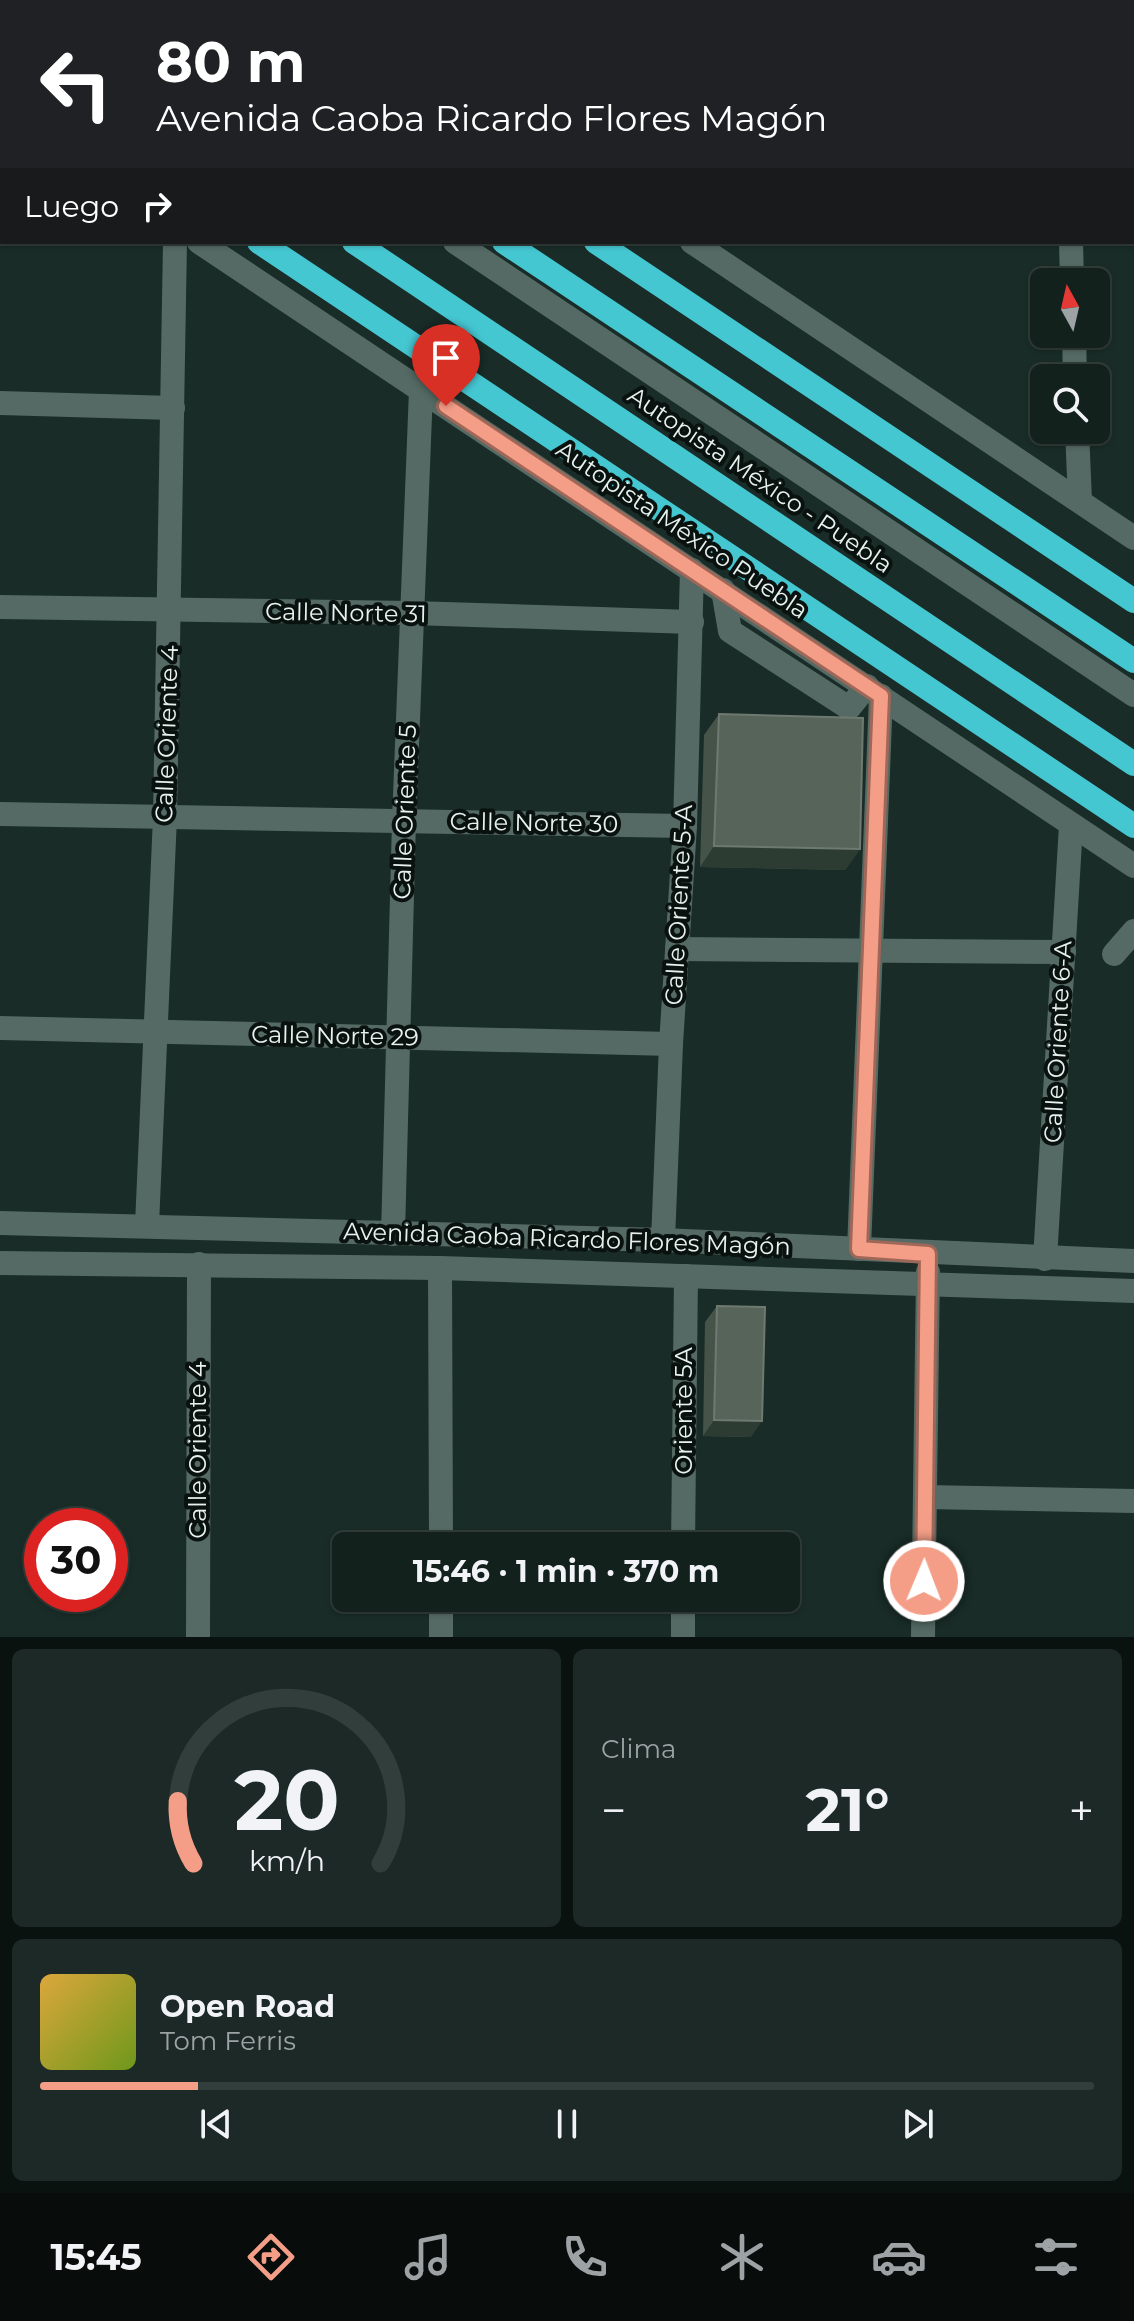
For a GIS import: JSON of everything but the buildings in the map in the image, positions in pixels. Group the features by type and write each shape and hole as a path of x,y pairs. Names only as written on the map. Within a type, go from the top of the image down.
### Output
{"highway":[{"name":"Autopista México Puebla","path":"262,244 1134,826"},
{"name":"Autopista México - Puebla","path":"357,244 1134,764"},
{"path":"507,244 1134,661"},
{"path":"599,244 1134,601"}],"street":[{"name":"Calle Oriente 4","path":"147,1225 165,817 175,244"},
{"name":"Autopista México Puebla","path":"202,244 1134,866"},
{"path":"458,244 1134,695"},
{"path":"486,244 1134,675"},
{"path":"695,244 1134,538"},
{"path":"1071,244 1072,268"},
{"name":"Calle Oriente 5","path":"393,1234 404,821 421,390"},
{"path":"0,403 173,408"},
{"path":"1078,444 1080,501"},
{"name":"Calle Oriente 5-A","path":"663,1240 671,1044 685,826 692,570"},
{"name":"Calle Norte 31","path":"0,607 413,613 692,622"},
{"path":"859,1249 871,950 874,691"},
{"name":"Calle Norte 30","path":"0,814 685,826"},
{"name":"Calle Oriente 6-A","path":"1045,1259 1071,825"},
{"path":"1114,954 1134,931"},
{"path":"677,949 1064,952"},
{"name":"Calle Norte 29","path":"0,1028 671,1044"},
{"name":"Avenida Caoba Ricardo Flores Magón","path":"0,1223 663,1240 1134,1261"},
{"path":"923,1637 928,1254"},
{"name":"Avenida Caoba Ricardo Flores Magón","path":"0,1263 440,1268 1134,1291"},
{"name":"Calle Oriente 4","path":"198,1637 199,1264"},
{"path":"440,1268 441,1532"},
{"name":"Oriente 5A","path":"683,1532 686,1276"},
{"path":"925,1497 1134,1501"},
{"path":"441,1612 441,1637"},
{"path":"683,1612 683,1637"}],"route":[{"path":"446,406 881,696 859,1249 928,1254 924,1581"}]}
